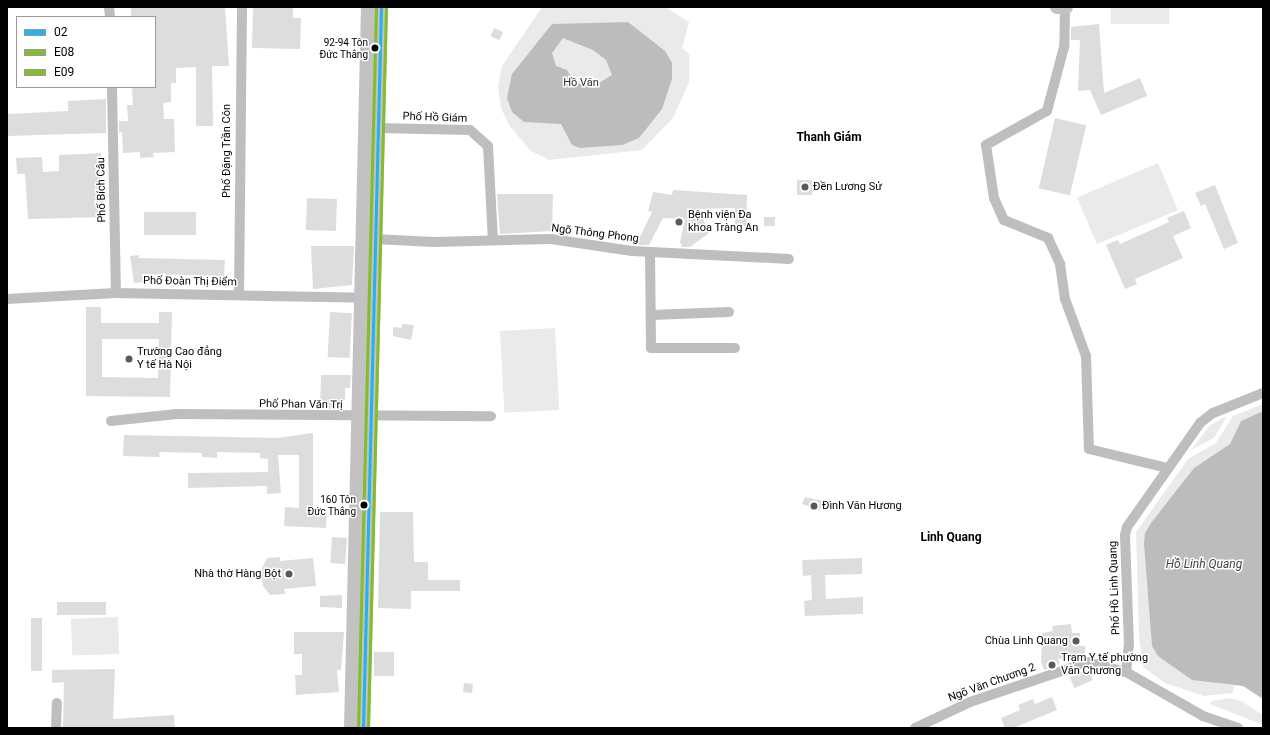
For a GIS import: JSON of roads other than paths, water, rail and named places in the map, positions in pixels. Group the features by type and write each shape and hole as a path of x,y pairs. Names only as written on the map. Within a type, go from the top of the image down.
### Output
{"main road":[{"path":"351,728 364,418 367,298 370,169 368,7"},
{"path":"367,298 374,239 370,169 377,128 381,7"},
{"path":"363,728 364,418"}],"street":[{"name":"Phố Đặng Trần Côn","path":"239,295 242,7"},
{"path":"1063,7 1064,47 1047,111 986,145 998,212 1010,224 1048,238 1052,242 1063,277 1065,299 1086,356 1089,449 1167,468"},
{"name":"Phố Bích Câu","path":"112,88 116,293"},
{"name":"Phố Hồ Giám","path":"377,128 470,130 488,146 493,240"},
{"name":"Ngõ Thông Phong","path":"374,239 434,242 551,239 650,252 789,259"},
{"path":"650,252 651,348 735,348"},
{"name":"Phố Đoàn Thị Điểm","path":"7,299 116,293 367,298"},
{"path":"651,315 729,312"},
{"name":"Phố Hồ Linh Quang","path":"1126,672 1129,646 1125,535 1132,519 1167,468 1206,417 1263,393"},
{"name":"Phố Phan Văn Trị","path":"111,421 177,414 364,418 491,416"},
{"name":"Ngõ Văn Chương 2","path":"915,728 970,702 1088,662 1126,672"},
{"path":"1126,672 1203,716 1238,728"},
{"path":"56,728 57,702"}],"water":[{"name":"Hồ Văn","path":"628,22 665,51 672,63 672,79 662,109 639,138 622,145 580,148 572,145 561,124 524,122 512,112 507,98 512,74 552,24","holes":["563,38 593,50 606,60 612,75 599,83 576,84 567,70 556,66 552,53"]},
{"name":"Hồ Linh Quang","path":"1263,411 1263,699 1243,686 1192,680 1158,656 1152,646 1144,544 1145,533 1151,523 1194,468 1230,444 1241,421"}],"place":[{"name":"92-94 Tôn Đức Thắng","path":"375,48"},
{"name":"Đền Lương Sử","path":"805,187"},
{"name":"Bệnh viện Đa khoa Tràng An","path":"679,222"},
{"name":"Trường Cao đẳng Y tế Hà Nội","path":"129,359"},
{"name":"160 Tôn Đức Thắng","path":"364,505"},
{"name":"Đình Văn Hương","path":"814,506"},
{"name":"Nhà thờ Hàng Bột","path":"289,574"},
{"name":"Chùa Linh Quang","path":"1076,641"},
{"name":"Trạm Y tế phường Văn Chương","path":"1052,665"}],"district":[{"name":"Thanh Giám","path":"829,138"},
{"name":"Linh Quang","path":"951,538"}]}
